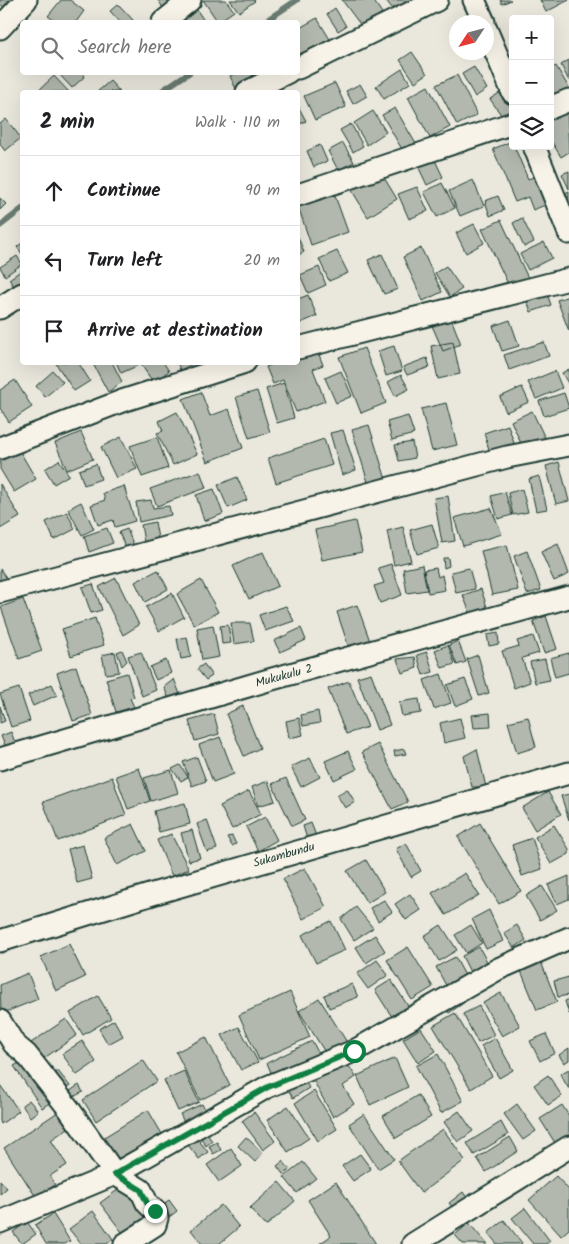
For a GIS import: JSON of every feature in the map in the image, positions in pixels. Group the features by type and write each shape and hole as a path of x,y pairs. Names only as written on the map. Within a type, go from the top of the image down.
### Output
{"street":[{"path":"0,28 26,0"},
{"path":"165,20 190,0"},
{"path":"300,67 437,0"},
{"path":"474,0 481,15"},
{"path":"494,48 509,84"},
{"path":"251,90 282,75"},
{"path":"554,106 569,100"},
{"path":"300,194 509,124"},
{"path":"536,150 569,233"},
{"path":"300,347 569,279"},
{"path":"0,308 20,295"},
{"path":"0,448 122,401 236,365"},
{"path":"0,592 507,457 569,445"},
{"name":"Mukukulu 2","path":"0,759 236,689 569,597"},
{"name":"Sukambundu","path":"0,941 156,893 569,773"},
{"path":"0,1222 115,1174 268,1087 354,1051 498,969 569,938"},
{"path":"0,1020 7,1046 26,1054 51,1085 115,1174 141,1190 157,1218 154,1225 125,1244"},
{"path":"413,1244 569,1148"}],"building":[{"path":"0,0 12,0 5,8 0,4"},
{"path":"61,0 70,0 84,11 77,20 53,20 48,16"},
{"path":"158,0 174,0 165,11"},
{"path":"203,0 226,0 234,11 221,20 217,20"},
{"path":"230,0 254,0 255,1 239,12"},
{"path":"342,0 373,0 382,13 362,27"},
{"path":"386,0 410,0 394,11"},
{"path":"500,0 511,0 502,4"},
{"path":"540,0 569,0 546,12"},
{"path":"192,3 204,20 185,20 179,12"},
{"path":"118,4 133,20 118,20 110,11"},
{"path":"335,8 346,26 338,31 327,14"},
{"path":"317,18 331,41 300,59 300,28"},
{"path":"412,52 427,74 415,82 400,60"},
{"path":"569,60 569,81 561,65"},
{"path":"556,66 569,88 569,93 556,101 554,98 554,67"},
{"path":"474,67 487,89 475,97 462,74"},
{"path":"402,69 410,83 384,99 376,86"},
{"path":"60,75 84,75 85,76 72,88"},
{"path":"252,75 255,81 236,89 230,76"},
{"path":"457,75 477,115 457,125 436,85"},
{"path":"54,76 67,90 39,90"},
{"path":"110,81 118,90 99,90"},
{"path":"335,83 346,107 315,120 304,96"},
{"path":"360,84 367,96 353,104 346,91"},
{"path":"428,86 450,127 430,138 408,97"},
{"path":"501,92 509,104 509,116 504,119 490,99"},
{"path":"395,108 416,144 403,151 382,115"},
{"path":"300,110 306,121 300,124"},
{"path":"567,110 569,152 561,157 554,146 554,118"},
{"path":"373,111 386,132 367,145 354,123"},
{"path":"6,119 20,137 20,139 5,151 0,144 0,124"},
{"path":"351,124 363,146 353,152 340,130"},
{"path":"509,142 509,150 516,150 528,179 539,175 550,203 533,210 528,197 515,202 493,149"},
{"path":"343,143 354,162 338,170 328,151"},
{"path":"320,145 327,161 314,167 307,151"},
{"path":"433,156 443,177 427,185 417,164"},
{"path":"380,171 397,199 368,217 351,189"},
{"path":"569,171 569,189 562,174"},
{"path":"473,180 484,206 460,216 449,191"},
{"path":"442,183 455,208 437,217 424,192"},
{"path":"417,187 428,211 409,219 398,194"},
{"path":"569,191 569,213 561,195"},
{"path":"334,193 348,232 311,245 300,212 300,205"},
{"path":"498,196 504,210 490,216 485,201"},
{"path":"0,198 6,204 0,210"},
{"path":"522,218 534,242 524,247 513,223"},
{"path":"501,220 528,278 509,286 482,229"},
{"path":"474,224 484,243 466,253 456,233"},
{"path":"300,242 304,252 300,254"},
{"path":"544,242 552,258 528,270 520,254"},
{"path":"421,248 442,292 423,301 403,257"},
{"path":"337,251 348,273 329,281 319,259"},
{"path":"382,254 398,289 384,294 368,260"},
{"path":"17,256 20,261 20,265 5,276 0,267"},
{"path":"446,266 462,289 450,297 435,273"},
{"path":"319,267 326,285 308,293 300,275"},
{"path":"20,271 20,292 18,293 9,279"},
{"path":"546,291 551,305 531,312 526,298"},
{"path":"308,295 317,316 300,323 300,298"},
{"path":"569,296 569,331 557,300"},
{"path":"449,313 461,344 443,351 430,321"},
{"path":"510,320 519,346 502,351 493,326"},
{"path":"453,342 460,374 438,379 431,346"},
{"path":"544,342 549,356 509,370 504,355"},
{"path":"394,346 402,371 386,376 378,351"},
{"path":"316,347 323,365 313,369 325,401 296,412 283,380 273,384 266,367 271,365 300,365 300,354"},
{"path":"364,348 386,403 361,413 339,357"},
{"path":"427,358 430,367 407,375 403,367"},
{"path":"57,365 80,365 90,381 74,391"},
{"path":"94,365 114,365 122,382 108,392"},
{"path":"117,365 137,365 137,366 121,373"},
{"path":"141,365 165,365 169,371 153,382"},
{"path":"178,365 191,365 180,370"},
{"path":"569,369 569,385 562,373"},
{"path":"53,371 63,382 45,397 36,386"},
{"path":"341,371 352,396 336,403 325,378"},
{"path":"555,371 562,388 536,399 528,382"},
{"path":"401,375 409,389 395,396 388,382"},
{"path":"15,380 32,407 9,422 0,408 0,390"},
{"path":"284,383 294,418 277,423 266,389"},
{"path":"522,387 529,402 506,412 500,397"},
{"path":"257,391 270,432 249,438 236,397"},
{"path":"201,392 210,416 229,409 243,448 207,462 183,399"},
{"path":"564,393 569,408 544,416 539,401"},
{"path":"446,403 457,445 432,451 421,409"},
{"path":"532,411 545,438 523,448 511,421"},
{"path":"177,412 197,454 173,465 157,433 163,431 159,421"},
{"path":"408,416 414,434 392,440 387,422"},
{"path":"369,425 388,486 371,492 352,430"},
{"path":"508,425 516,449 491,456 484,433"},
{"path":"343,430 356,470 342,475 330,433"},
{"path":"81,432 93,459 67,470 55,443"},
{"path":"121,437 137,469 116,478 101,447"},
{"path":"157,437 168,468 142,477 130,446"},
{"path":"324,439 332,465 276,483 268,458"},
{"path":"412,442 415,458 399,461 395,445"},
{"path":"19,450 36,479 14,492 0,469 0,462"},
{"path":"59,460 69,475 54,484 45,469"},
{"path":"559,462 569,501 556,504 546,466"},
{"path":"96,464 101,479 84,485 79,470"},
{"path":"200,471 206,488 157,506 150,489"},
{"path":"539,476 547,509 536,511 529,479"},
{"path":"237,477 247,500 228,508 218,485"},
{"path":"0,484 20,517 0,529"},
{"path":"124,486 135,521 115,527 113,520 98,525 91,505 105,500 103,493"},
{"path":"214,489 223,514 204,521 196,495"},
{"path":"522,489 528,512 513,515 508,493"},
{"path":"505,492 512,515 498,519 491,496"},
{"path":"448,496 455,541 442,543 434,498"},
{"path":"151,500 153,508 169,506 171,515 139,522 136,502"},
{"path":"81,502 94,529 82,535 68,509"},
{"path":"491,508 502,534 463,546 454,518"},
{"path":"67,512 75,529 54,540 46,522"},
{"path":"355,521 362,552 322,560 315,530"},
{"path":"155,522 159,544 145,547 141,525"},
{"path":"432,524 439,548 417,554 410,530"},
{"path":"403,527 411,561 394,565 387,531"},
{"path":"107,528 113,543 89,552 84,536"},
{"path":"127,529 136,551 128,555 119,532"},
{"path":"558,544 569,574 554,581 541,552"},
{"path":"507,545 518,590 492,595 481,551"},
{"path":"527,551 541,590 527,594 514,556"},
{"path":"263,552 278,586 249,599 233,566"},
{"path":"443,558 448,558 449,566 444,568"},
{"path":"391,564 402,595 380,603 374,586 384,583 378,568"},
{"path":"422,565 427,590 407,593 403,569"},
{"path":"436,568 438,577 442,575 445,590 428,593 424,570"},
{"path":"469,568 475,589 456,593 451,572"},
{"path":"0,569 8,580 0,585"},
{"path":"158,570 168,589 145,602 135,582"},
{"path":"116,578 139,625 123,635 99,587"},
{"path":"201,580 218,612 194,625 177,594"},
{"path":"93,584 102,610 91,613 82,587"},
{"path":"481,589 487,607 470,613 463,595"},
{"path":"172,593 184,617 159,631 146,607"},
{"path":"23,599 42,651 19,659 1,607"},
{"path":"357,605 370,641 349,648 337,612"},
{"path":"286,606 294,621 265,631 259,615"},
{"path":"546,616 557,649 544,653 533,621"},
{"path":"95,618 104,645 71,656 62,629"},
{"path":"231,623 250,623 254,641 234,644"},
{"path":"213,625 219,657 202,660 197,628"},
{"path":"228,625 231,643 222,644 220,626"},
{"path":"301,628 306,640 280,652 274,641"},
{"path":"498,633 499,644 489,646 487,635"},
{"path":"533,636 539,653 522,658 530,682 514,688 502,651 519,646 517,641"},
{"path":"187,637 191,657 181,659 177,639"},
{"path":"458,641 466,662 457,665 449,645"},
{"path":"448,645 455,664 442,668 435,650"},
{"path":"122,650 127,661 122,666 117,652"},
{"path":"115,652 119,672 106,674 102,655"},
{"path":"141,652 156,690 142,696 128,656"},
{"path":"427,652 433,672 423,675 417,655"},
{"path":"569,653 569,673 555,677 550,658"},
{"path":"478,655 489,693 479,696 467,659"},
{"path":"415,657 417,668 402,673 397,659"},
{"path":"545,659 550,680 535,683 530,662"},
{"path":"166,660 171,673 156,680 150,667"},
{"path":"204,664 212,676 206,680 197,669"},
{"path":"76,666 92,715 73,721 57,673"},
{"path":"127,673 134,697 130,698 134,707 116,712 106,679"},
{"path":"371,673 390,725 377,730 357,677"},
{"path":"441,674 451,703 434,709 424,680"},
{"path":"174,679 180,694 169,699 164,687"},
{"path":"465,679 473,699 455,706 447,685"},
{"path":"349,681 368,727 346,734 328,689"},
{"path":"52,684 57,695 33,706 28,695"},
{"path":"19,688 30,721 11,727 0,694"},
{"path":"419,699 421,713 402,716 399,702"},
{"path":"0,706 5,721 0,723"},
{"path":"243,706 260,748 244,756 226,714"},
{"path":"318,711 320,723 303,726 301,715"},
{"path":"490,713 491,727 474,728 472,715"},
{"path":"214,714 219,734 195,741 189,721"},
{"path":"528,717 536,747 517,753 508,722"},
{"path":"299,718 303,735 289,738 286,721"},
{"path":"460,718 465,738 444,743 440,723"},
{"path":"11,732 16,745 6,748 1,736"},
{"path":"220,737 234,774 213,782 199,745"},
{"path":"378,744 408,802 392,809 362,752"},
{"path":"404,749 406,754 395,756 394,751"},
{"path":"477,749 486,787 472,787 464,756"},
{"path":"348,751 357,769 334,780 325,761"},
{"path":"197,757 206,781 192,786 183,762"},
{"path":"310,758 320,777 301,787 291,767"},
{"path":"180,765 188,777 181,781 172,769"},
{"path":"139,768 150,801 128,809 116,776"},
{"path":"171,770 178,793 151,801 144,778"},
{"path":"112,777 126,815 58,841 43,802"},
{"path":"286,778 305,820 292,826 272,784"},
{"path":"268,781 275,801 258,806 252,787"},
{"path":"347,789 355,802 345,808 337,795"},
{"path":"249,791 261,814 232,829 220,806"},
{"path":"548,792 561,814 535,830 522,808"},
{"path":"569,794 569,820 561,796"},
{"path":"185,803 190,824 159,832 154,811"},
{"path":"265,817 277,840 258,851 246,827"},
{"path":"207,820 217,849 207,852 197,824"},
{"path":"311,823 316,836 307,839 303,826"},
{"path":"480,823 521,891 499,904 458,837"},
{"path":"133,824 146,851 117,865 104,838"},
{"path":"554,825 569,849 569,854 551,864 535,837"},
{"path":"192,830 200,858 189,861 181,833"},
{"path":"171,834 189,869 172,876 157,840"},
{"path":"232,836 236,844 232,846 227,837"},
{"path":"532,838 542,869 522,876 512,845"},
{"path":"406,843 421,871 411,877 396,849"},
{"path":"83,845 92,879 77,883 68,849"},
{"path":"366,860 385,892 367,903 347,871"},
{"path":"305,868 326,907 303,919 283,879"},
{"path":"465,873 479,895 446,915 432,893"},
{"path":"569,876 569,899 557,904 548,885"},
{"path":"542,886 557,910 540,920 526,896"},
{"path":"410,894 421,910 406,920 395,904"},
{"path":"384,900 392,912 378,921 370,908"},
{"path":"356,907 373,928 354,940 341,919"},
{"path":"489,910 503,941 486,949 472,919"},
{"path":"331,921 345,950 316,963 302,935"},
{"path":"441,925 457,950 439,961 424,936"},
{"path":"471,925 482,943 466,953 455,935"},
{"path":"517,925 526,940 514,948 504,933"},
{"path":"375,935 385,951 366,963 356,947"},
{"path":"69,944 85,977 56,991 41,957"},
{"path":"408,947 433,987 412,1000 387,960"},
{"path":"479,947 491,969 473,978 462,956"},
{"path":"455,957 468,981 449,991 436,967"},
{"path":"377,960 388,975 368,989 357,974"},
{"path":"541,962 557,1002 537,1010 521,971"},
{"path":"28,973 38,999 1,1014 0,985"},
{"path":"569,977 569,995 558,997 554,981"},
{"path":"391,980 410,1009 394,1020 375,990"},
{"path":"352,984 358,997 329,1008 324,995"},
{"path":"290,992 310,1037 259,1060 239,1015"},
{"path":"501,993 520,1026 502,1036 483,1003"},
{"path":"459,994 465,1002 449,1013 444,1005"},
{"path":"98,996 111,1018 83,1035 70,1013"},
{"path":"319,998 350,1047 330,1060 299,1011"},
{"path":"569,999 569,1014 565,1001"},
{"path":"479,1006 494,1035 478,1043 463,1014"},
{"path":"455,1013 492,1076 471,1089 433,1026"},
{"path":"66,1019 77,1035 36,1064 25,1047"},
{"path":"114,1020 123,1036 108,1044 99,1029"},
{"path":"239,1027 258,1062 241,1070 222,1035"},
{"path":"421,1028 436,1051 418,1063 403,1039"},
{"path":"546,1034 555,1053 540,1061 530,1041"},
{"path":"206,1037 230,1085 200,1100 176,1052"},
{"path":"495,1038 513,1070 499,1078 481,1046"},
{"path":"82,1041 96,1062 77,1075 62,1054"},
{"path":"312,1041 319,1054 273,1077 267,1063"},
{"path":"569,1048 569,1060 564,1063 559,1055"},
{"path":"438,1054 463,1101 441,1113 416,1066"},
{"path":"27,1058 55,1099 42,1108 14,1066"},
{"path":"395,1058 408,1087 370,1105 357,1076"},
{"path":"143,1060 157,1081 96,1121 83,1100"},
{"path":"345,1060 356,1077 343,1086 354,1104 333,1117 312,1078"},
{"path":"569,1069 569,1089 560,1074"},
{"path":"58,1071 70,1086 62,1092 50,1078"},
{"path":"184,1071 199,1102 178,1111 164,1080"},
{"path":"548,1075 562,1096 548,1105 534,1085"},
{"path":"303,1077 309,1088 293,1098 286,1086"},
{"path":"0,1085 19,1111 1,1124 0,1121"},
{"path":"79,1085 83,1092 73,1097 70,1091"},
{"path":"314,1091 337,1129 318,1141 295,1103"},
{"path":"418,1095 431,1117 396,1138 383,1116"},
{"path":"29,1100 38,1111 30,1117 22,1105"},
{"path":"202,1104 209,1118 187,1128 180,1114"},
{"path":"517,1104 536,1131 523,1140 504,1114"},
{"path":"562,1105 569,1116 569,1139 557,1146 540,1119"},
{"path":"288,1106 309,1138 288,1152 267,1120"},
{"path":"61,1110 71,1126 51,1140 67,1165 50,1176 55,1185 36,1197 4,1148"},
{"path":"148,1110 162,1134 116,1163 101,1139"},
{"path":"459,1111 473,1131 458,1142 444,1122"},
{"path":"254,1112 275,1141 263,1150 242,1121"},
{"path":"364,1114 394,1159 378,1169 349,1124"},
{"path":"501,1122 508,1135 474,1155 467,1143"},
{"path":"443,1129 465,1160 421,1193 398,1161"},
{"path":"205,1131 212,1141 206,1146 199,1135"},
{"path":"246,1137 263,1153 255,1162 238,1146"},
{"path":"510,1137 518,1151 486,1172 477,1158"},
{"path":"197,1138 208,1152 199,1159 188,1145"},
{"path":"217,1142 221,1150 213,1154 209,1146"},
{"path":"231,1148 242,1166 219,1182 207,1165"},
{"path":"360,1154 371,1169 353,1181 342,1166"},
{"path":"283,1161 290,1170 283,1174 277,1166"},
{"path":"303,1162 316,1178 297,1193 284,1177"},
{"path":"556,1176 569,1190 569,1229 561,1236 529,1200"},
{"path":"0,1180 7,1188 0,1194"},
{"path":"279,1182 295,1201 266,1226 250,1208"},
{"path":"336,1182 376,1244 319,1244 331,1236 308,1200"},
{"path":"127,1183 152,1216 125,1236 100,1203"},
{"path":"463,1192 470,1202 457,1213 449,1203"},
{"path":"169,1200 177,1211 164,1221 156,1209"},
{"path":"221,1205 239,1227 219,1244 202,1244 191,1230"},
{"path":"525,1208 550,1241 546,1244 533,1244 512,1218"},
{"path":"93,1211 113,1239 107,1244 81,1244 69,1229"},
{"path":"53,1214 70,1241 65,1244 46,1244 35,1225"},
{"path":"504,1220 521,1244 497,1244 488,1233"},
{"path":"27,1222 36,1234 22,1244 13,1232"},
{"path":"469,1223 487,1244 463,1244 455,1235"}],"waterway":[{"path":"267,20 297,0"},
{"path":"163,90 186,75"},
{"path":"0,226 20,211"}],"route":[{"path":"155,1211 147,1203 141,1190 115,1174 268,1087 354,1051"}]}
